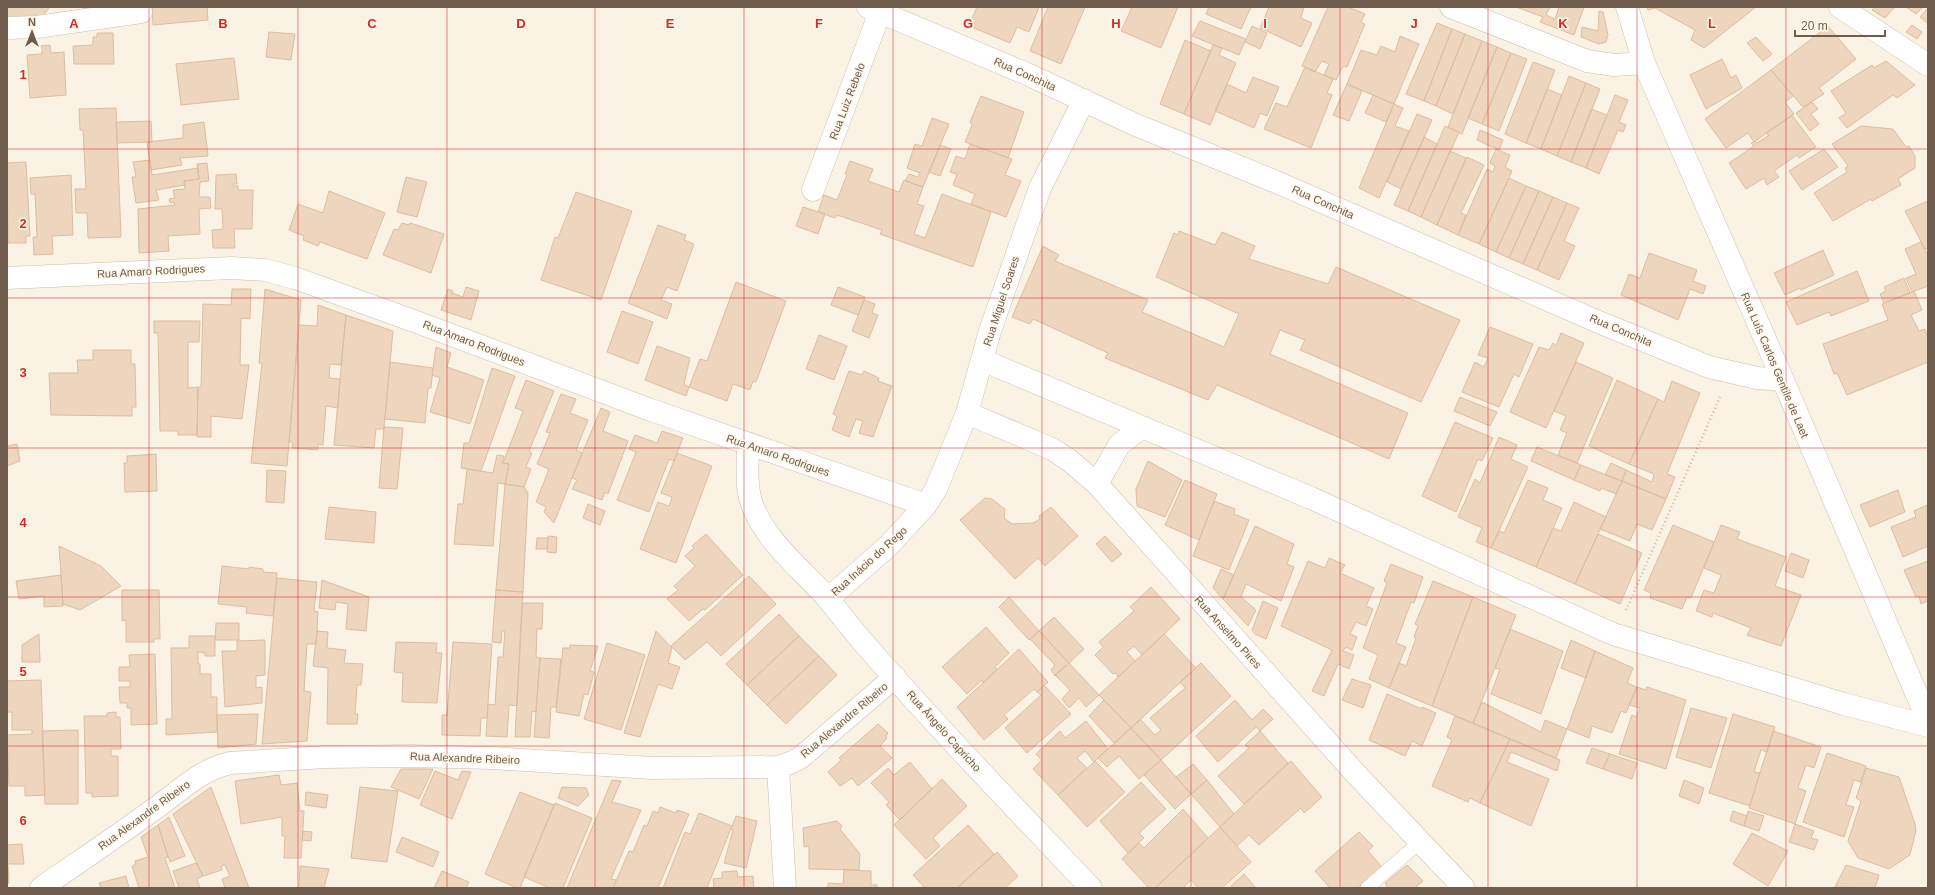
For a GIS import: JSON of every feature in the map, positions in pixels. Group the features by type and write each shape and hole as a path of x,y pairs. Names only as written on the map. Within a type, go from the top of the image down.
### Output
{"street":[{"path":"1451,7 1587,61 1614,65 1644,63"},
{"name":"Rua Luís Carlos Gentile de Laet","path":"1627,7 1644,63 1783,380 1928,721"},
{"path":"1840,7 1928,65"},
{"name":"Rua Conchita","path":"874,10 1026,74 1136,125 1274,181 1709,367 1757,378 1783,380"},
{"name":"Rua Luiz Rebelo","path":"814,190 874,10"},
{"path":"7,28 37,27 141,12"},
{"name":"Rua Miguel Soares","path":"926,505 936,489 967,413 982,360 1015,257 1040,188 1084,100"},
{"name":"Rua Amaro Rodrigues","path":"7,278 231,268 265,270 295,278 415,321 651,410 926,505"},
{"path":"982,360 1311,498 1613,634 1844,704 1928,726"},
{"name":"Rua Anselmo Pires","path":"967,413 1052,449 1069,460 1097,484 1355,773 1464,888"},
{"path":"1097,484 1119,445 1142,426"},
{"name":"Rua Ângelo Capricho","path":"748,444 748,492 760,521 780,546 828,599 863,642 1091,888"},
{"name":"Rua Inácio do Rego","path":"828,599 888,546 926,505"},
{"name":"Rua Alexandre Ribeiro","path":"41,888 158,807 196,777 215,767 230,764 325,756 412,756 492,758 652,768 778,768 790,764 800,758 895,677"},
{"path":"778,768 785,888"}],"lane":[{"path":"1367,888 1420,842"}],"path":[{"path":"1613,634 1629,604 1730,373"}],"building":[{"path":"7,7 49,8 43,16 7,19"},
{"path":"83,7 109,7 86,10"},
{"path":"152,7 207,7 208,20 153,25"},
{"path":"977,7 1039,7 1029,32 1017,27 1010,43 969,26"},
{"path":"1048,7 1085,7 1061,64 1030,51"},
{"path":"1132,7 1178,7 1161,48 1121,31"},
{"path":"1209,7 1251,7 1241,29 1206,14"},
{"path":"1269,7 1304,7 1301,18 1312,23 1301,47 1260,28"},
{"path":"1328,7 1348,7 1365,14 1361,22 1365,24 1347,67 1343,66 1336,80 1324,75 1329,64 1322,61 1315,72 1302,66"},
{"path":"1516,7 1550,7 1546,15 1555,19 1559,7 1584,7 1574,35 1540,22 1543,17"},
{"path":"1647,7 1756,7 1704,48 1691,40 1695,30 1655,8 1648,10"},
{"path":"1875,7 1895,7 1885,18 1872,10"},
{"path":"1906,7 1923,7 1916,14"},
{"path":"1928,8 1928,24 1920,17"},
{"path":"1599,11 1603,12 1608,35 1606,42 1599,44 1581,37 1582,27 1598,31"},
{"path":"1200,21 1246,39 1239,55 1192,36"},
{"path":"1437,23 1452,29 1424,101 1406,94"},
{"path":"1912,25 1922,32 1917,39 1906,32"},
{"path":"1252,26 1267,33 1260,49 1245,42"},
{"path":"1828,26 1856,59 1819,88 1824,94 1803,107 1771,70"},
{"path":"1452,29 1465,34 1436,106 1424,101"},
{"path":"269,32 295,34 291,60 266,57"},
{"path":"97,33 113,33 114,64 74,64 73,46 93,45 93,37 97,37"},
{"path":"1465,34 1482,41 1453,114 1436,106"},
{"path":"1400,36 1419,44 1394,104 1347,84 1361,50 1377,55 1381,46 1395,52"},
{"path":"1756,37 1772,54 1763,61 1747,43"},
{"path":"1185,40 1211,51 1184,114 1160,104"},
{"path":"1482,41 1497,47 1462,134 1448,127"},
{"path":"50,45 51,53 64,52 66,95 30,98 27,55 42,54 41,46"},
{"path":"1213,45 1222,48 1219,55 1236,63 1210,125 1184,114"},
{"path":"1497,47 1511,53 1482,124 1468,118"},
{"path":"1511,53 1527,59 1499,131 1482,124"},
{"path":"234,58 239,99 181,105 176,64"},
{"path":"1722,59 1731,78 1736,75 1742,88 1706,109 1690,75"},
{"path":"1886,61 1915,85 1897,98 1893,95 1847,128 1839,118 1846,113 1831,91 1872,65 1874,68"},
{"path":"1533,62 1555,70 1526,143 1505,134"},
{"path":"1305,67 1333,79 1327,93 1332,95 1311,148 1264,129 1276,103 1287,107"},
{"path":"1771,70 1793,96 1785,102 1794,114 1754,142 1748,133 1726,148 1705,119"},
{"path":"1569,76 1586,83 1557,156 1541,149"},
{"path":"1253,77 1279,87 1267,116 1260,113 1254,128 1215,111 1227,84 1246,93"},
{"path":"1586,83 1600,89 1571,162 1557,156"},
{"path":"1347,84 1362,91 1349,121 1333,115"},
{"path":"1547,89 1562,95 1541,149 1526,143"},
{"path":"1373,95 1394,104 1386,122 1365,113"},
{"path":"1615,95 1628,100 1619,122 1626,125 1623,132 1618,130 1599,174 1586,168"},
{"path":"981,96 1024,112 1008,158 965,142 972,125 970,122"},
{"path":"1812,102 1818,109 1811,114 1819,124 1810,131 1796,113"},
{"path":"1394,104 1403,108 1395,126 1409,131 1379,198 1359,188"},
{"path":"116,108 121,237 88,238 87,213 76,213 75,189 86,189 83,130 80,130 79,109"},
{"path":"1591,109 1607,115 1586,168 1571,162"},
{"path":"1417,114 1432,120 1401,189 1387,182"},
{"path":"1792,115 1816,147 1799,158 1797,155 1774,171 1779,177 1767,185 1764,178 1746,189 1729,163 1754,146 1751,143 1755,141 1757,143 1769,135 1766,133"},
{"path":"932,118 949,124 923,187 905,181 909,174 918,177 920,173 907,168 915,144 922,146"},
{"path":"151,121 152,142 117,143 116,122"},
{"path":"204,122 208,156 180,158 182,165 151,170 147,142 183,138 183,125"},
{"path":"1445,126 1459,132 1421,217 1408,211"},
{"path":"1861,126 1893,129 1906,147 1909,146 1915,156 1915,168 1898,179 1901,185 1872,201 1871,199 1833,221 1814,193 1847,172 1845,168 1848,166 1832,144"},
{"path":"1480,130 1503,140 1499,150 1477,140"},
{"path":"1424,137 1437,144 1408,211 1394,205"},
{"path":"970,144 1012,159 1005,175 1021,181 1006,217 971,204 975,194 953,185 957,174 950,172 956,156 965,159"},
{"path":"940,145 951,149 940,176 929,172"},
{"path":"1496,149 1510,155 1505,167 1512,171 1479,244 1458,235 1487,169 1493,172 1495,166 1490,163"},
{"path":"1824,149 1838,167 1802,190 1789,171"},
{"path":"1450,151 1466,158 1437,225 1421,217"},
{"path":"1467,157 1484,165 1461,213 1466,215 1458,235 1437,225"},
{"path":"150,160 152,175 198,168 199,179 184,181 185,185 156,190 159,200 136,203 132,177 136,177 133,162"},
{"path":"850,161 873,169 868,181 899,192 904,180 923,187 917,204 924,206 914,234 925,238 942,194 991,212 973,267 880,234 882,230 837,215 835,218 818,212 824,195 837,200 847,175 845,174"},
{"path":"26,162 30,236 26,236 26,243 8,243 7,163"},
{"path":"207,163 209,181 200,182 199,197 210,197 211,208 199,209 200,234 168,236 169,251 139,253 138,209 175,205 174,202 170,203 169,199 175,198 173,190 185,189 184,181 199,179 197,164"},
{"path":"236,174 237,184 233,184 233,186 238,186 238,190 253,190 252,229 234,229 235,248 213,248 212,230 223,229 222,209 215,209 216,175"},
{"path":"71,175 73,235 52,236 53,254 34,255 33,237 37,237 35,194 31,194 30,178"},
{"path":"406,177 427,182 417,217 397,212"},
{"path":"1509,178 1526,186 1496,252 1479,244"},
{"path":"1526,186 1539,191 1509,258 1496,252"},
{"path":"329,191 385,213 367,259 320,242 318,246 303,240 304,236 289,230 298,204 323,213"},
{"path":"1539,191 1553,197 1523,264 1509,258"},
{"path":"576,192 632,211 601,300 541,280 555,237 558,238"},
{"path":"1553,197 1567,203 1537,270 1523,264"},
{"path":"1928,201 1928,248 1925,249 1905,211"},
{"path":"1567,203 1579,208 1564,241 1575,246 1559,280 1537,270"},
{"path":"803,207 825,214 818,234 796,226"},
{"path":"402,223 409,225 410,223 444,234 431,273 383,255 394,229 398,230"},
{"path":"658,225 686,235 684,240 694,244 677,291 667,287 661,300 672,304 667,319 628,303"},
{"path":"1179,231 1215,245 1222,232 1255,246 1249,259 1328,284 1336,267 1460,320 1421,402 1300,350 1305,340 1280,330 1270,354 1408,413 1389,459 1217,385 1208,400 1105,358 1108,353 1033,319 1030,324 1012,317 1043,246 1059,255 1055,261 1148,300 1142,312 1224,347 1239,314 1156,277 1174,233 1178,235"},
{"path":"1921,242 1928,256 1928,286 1912,292 1906,278 1916,274 1905,249"},
{"path":"1823,250 1834,275 1801,290 1800,288 1785,295 1774,273"},
{"path":"1649,253 1697,270 1693,281 1706,286 1703,294 1690,289 1678,320 1621,295 1629,274 1640,278"},
{"path":"1857,271 1869,301 1831,316 1829,312 1797,325 1786,302"},
{"path":"1904,278 1910,293 1884,303 1880,294 1886,291 1884,287"},
{"path":"736,282 786,301 756,382 753,381 750,390 733,384 727,401 689,387 700,359 707,361"},
{"path":"466,287 479,291 471,320 441,310 448,289 453,291 452,293 463,297"},
{"path":"838,287 865,297 858,315 831,305"},
{"path":"232,289 251,289 250,319 241,318 240,365 249,365 242,419 211,416 211,437 197,437 198,387 201,387 203,304 231,305"},
{"path":"265,289 301,300 287,466 251,463 262,363 259,363"},
{"path":"1914,291 1922,310 1911,315 1919,331 1925,329 1928,338 1928,362 1847,395 1837,373 1834,374 1823,344 1888,320 1882,304"},
{"path":"864,300 875,304 872,313 878,315 869,338 852,331"},
{"path":"318,305 346,315 341,365 330,364 329,378 340,379 338,408 326,406 323,445 318,444 318,450 292,448 293,442 289,442 299,325 317,326"},
{"path":"622,311 653,322 638,364 607,352"},
{"path":"346,315 393,331 384,429 376,429 374,448 334,445"},
{"path":"154,321 200,321 199,342 188,342 188,388 198,387 197,435 178,435 178,431 160,431 158,333 154,333"},
{"path":"1490,327 1533,344 1519,377 1514,374 1499,407 1462,392 1475,362 1484,367 1488,358 1478,355"},
{"path":"1561,333 1584,343 1546,428 1510,412 1539,347 1549,350 1553,343 1556,346"},
{"path":"819,335 847,346 834,380 806,369"},
{"path":"657,346 690,358 684,384 689,387 686,396 645,380"},
{"path":"436,347 451,353 447,367 484,380 470,424 430,412 440,378 432,375"},
{"path":"93,350 131,350 131,364 135,364 136,407 132,407 132,416 51,415 49,373 78,373 77,360 93,360"},
{"path":"390,362 433,368 431,388 428,388 425,423 385,419"},
{"path":"1576,362 1613,378 1577,463 1558,455 1567,433 1560,430 1566,416 1554,411"},
{"path":"492,368 515,376 481,471 461,468 464,443 469,443"},
{"path":"849,371 862,375 864,371 879,378 878,381 892,386 873,437 859,433 863,421 856,419 849,437 832,430 837,416 833,414"},
{"path":"526,380 554,391 529,451 532,453 526,467 531,469 524,487 505,484 509,464 503,463 523,411 515,408"},
{"path":"1617,380 1658,399 1629,464 1589,446"},
{"path":"1672,381 1700,393 1667,474 1675,477 1666,499 1622,481 1626,470 1652,482 1654,474 1629,464 1658,399 1664,402"},
{"path":"561,394 576,399 570,413 588,420 576,450 582,453 554,523 544,512 546,507 536,502 549,469 537,464 550,433 546,432"},
{"path":"1460,397 1497,412 1490,426 1454,411"},
{"path":"601,408 610,412 603,431 628,441 608,494 605,492 602,500 572,489 577,480 572,478"},
{"path":"1455,422 1493,438 1482,461 1478,459 1456,512 1422,496"},
{"path":"384,427 403,428 397,489 379,488"},
{"path":"662,431 683,438 674,461 669,459 649,512 617,500 636,452 629,449 635,435 657,443"},
{"path":"1499,437 1517,445 1511,459 1528,467 1491,548 1476,542 1482,528 1458,517 1475,479 1480,483"},
{"path":"17,444 20,461 7,466 7,446"},
{"path":"1537,447 1581,465 1574,480 1531,461"},
{"path":"677,453 712,466 676,563 640,549 658,502 669,506 672,497 661,493"},
{"path":"156,454 157,491 125,492 124,463 127,463 127,456"},
{"path":"497,455 504,456 502,463 509,464 505,484 498,483 493,546 454,544 458,504 463,504 467,469 493,473"},
{"path":"1148,461 1182,480 1165,517 1137,506 1136,489"},
{"path":"1611,463 1626,470 1622,481 1605,475"},
{"path":"1581,465 1622,481 1616,494 1601,488 1600,491 1574,480"},
{"path":"267,470 286,471 284,503 266,502"},
{"path":"1185,480 1217,494 1199,540 1165,525"},
{"path":"1528,480 1548,488 1543,500 1562,508 1536,567 1491,548 1499,531 1504,533"},
{"path":"1622,481 1666,499 1652,530 1637,524 1630,541 1600,529"},
{"path":"505,484 524,487 528,493 523,592 496,590"},
{"path":"1898,490 1905,512 1870,527 1860,505"},
{"path":"985,498 992,499 1005,509 1004,518 1012,524 1033,523 1040,519 1039,516 1051,507 1078,536 1045,566 1038,558 1015,579 960,520"},
{"path":"1214,501 1235,509 1234,514 1249,520 1229,570 1193,556"},
{"path":"1574,502 1606,517 1575,584 1536,567 1553,528 1561,531"},
{"path":"588,504 605,511 600,525 583,518"},
{"path":"1927,505 1928,546 1903,557 1891,527 1916,517 1914,511"},
{"path":"329,507 376,512 374,543 325,539"},
{"path":"1673,525 1714,542 1691,598 1687,597 1682,609 1650,598 1651,593 1644,590"},
{"path":"1721,525 1740,532 1737,539 1786,557 1775,586 1801,595 1781,646 1747,635 1751,628 1713,613 1712,617 1696,611 1704,590 1714,593 1721,575 1704,568"},
{"path":"1255,526 1294,544 1287,564 1294,567 1281,601 1246,584 1241,597 1256,610 1248,626 1223,599"},
{"path":"706,534 743,575 705,610 703,609 689,621 667,599 678,590 674,586 695,566 685,556 694,548 692,546"},
{"path":"1598,534 1642,553 1620,604 1575,584"},
{"path":"548,536 557,537 556,553 547,552"},
{"path":"1105,536 1122,554 1112,562 1096,544"},
{"path":"537,538 548,538 547,549 536,549"},
{"path":"59,546 101,566 121,586 80,610 63,604"},
{"path":"1791,553 1809,560 1803,578 1785,571"},
{"path":"1329,558 1345,565 1340,573 1374,588 1366,606 1373,609 1366,626 1356,622 1350,634 1357,637 1352,650 1346,647 1343,651 1354,655 1349,669 1338,664 1324,696 1312,691 1332,650 1281,626 1308,561 1325,568"},
{"path":"1928,561 1928,601 1921,604 1919,596 1916,597 1904,570"},
{"path":"1391,564 1423,577 1414,603 1411,602 1396,643 1406,647 1389,688 1369,679 1378,655 1363,648 1387,583 1384,581"},
{"path":"222,566 249,569 249,567 263,569 263,572 277,573 273,616 246,613 247,607 218,604"},
{"path":"1221,569 1234,575 1223,599 1213,588"},
{"path":"61,575 63,606 44,607 44,596 19,599 16,581"},
{"path":"749,576 776,604 721,656 707,642 685,660 671,646"},
{"path":"277,578 317,582 314,611 318,612 316,644 307,644 304,691 311,692 307,741 262,744"},
{"path":"322,580 369,597 366,631 346,629 348,604 336,602 335,610 319,608"},
{"path":"1433,581 1473,597 1432,706 1389,688 1399,663 1406,666 1416,638 1414,637 1418,626 1415,624"},
{"path":"1151,587 1180,619 1142,655 1134,646 1127,652 1135,661 1118,677 1116,673 1113,674 1095,655 1103,647 1099,642 1134,611 1130,607"},
{"path":"122,590 159,590 160,639 154,639 154,642 126,642 126,620 122,621"},
{"path":"496,590 523,592 517,706 509,705 507,737 486,736 488,704 495,705 498,657 503,657 505,631 502,631 501,643 492,642"},
{"path":"1009,597 1039,631 1029,640 999,607"},
{"path":"1473,597 1516,615 1473,723 1432,706"},
{"path":"1263,601 1278,608 1266,639 1255,634 1252,630"},
{"path":"522,603 543,603 542,629 537,629 536,657 540,658 536,712 532,711 530,737 515,737"},
{"path":"779,614 799,636 747,685 726,664"},
{"path":"1054,617 1084,649 1069,663 1039,631"},
{"path":"216,623 239,623 239,640 215,640"},
{"path":"986,627 1009,653 995,667 997,670 983,683 982,680 967,694 942,667"},
{"path":"1510,629 1563,651 1541,714 1491,694 1500,669 1495,668"},
{"path":"317,631 328,632 327,648 346,650 344,663 363,664 361,685 357,685 355,714 358,714 357,724 327,724 328,668 313,666"},
{"path":"656,631 672,648 668,663 680,667 672,689 658,684 640,737 624,733"},
{"path":"1039,631 1069,663 1055,676 1051,670 1055,665 1030,639"},
{"path":"39,634 40,662 22,662 22,645"},
{"path":"1164,634 1196,668 1131,728 1099,695"},
{"path":"189,636 215,636 215,656 205,656 205,653 198,652 198,664 200,664 200,674 211,674 211,697 217,697 217,732 166,735 166,719 172,719 171,648 189,648"},
{"path":"799,636 819,656 767,705 747,685"},
{"path":"265,640 265,675 256,676 256,688 262,687 262,703 225,707 222,651 237,651 237,641"},
{"path":"1571,640 1595,651 1586,678 1561,668"},
{"path":"396,642 437,643 436,653 442,653 437,703 402,702 403,673 394,672"},
{"path":"453,642 492,644 487,718 481,718 480,736 442,735 442,715 447,715"},
{"path":"607,643 645,655 621,730 584,719"},
{"path":"570,645 598,646 590,671 594,672 588,695 584,694 579,716 556,712 563,648 570,648"},
{"path":"1019,649 1048,682 1037,692 1034,689 1004,715 1008,719 984,740 957,707"},
{"path":"1595,651 1633,668 1627,683 1637,687 1626,713 1621,711 1612,733 1592,726 1589,738 1567,729"},
{"path":"155,654 157,724 131,725 131,708 127,708 127,703 120,703 119,687 130,687 130,681 119,681 119,667 130,667 129,655"},
{"path":"819,656 837,675 786,724 767,705"},
{"path":"540,658 561,659 556,707 551,707 549,738 534,737"},
{"path":"1069,663 1099,695 1086,707 1079,698 1069,708 1062,699 1070,690 1055,675"},
{"path":"1201,663 1231,696 1161,760 1131,728 1140,719 1155,735 1161,730 1150,718 1185,688 1180,682"},
{"path":"1352,679 1371,685 1363,708 1342,700"},
{"path":"41,680 45,795 25,796 25,786 9,786 7,735 32,734 32,730 12,730 12,712 7,712 7,681"},
{"path":"1044,685 1071,714 1027,753 1005,728 1041,695 1037,692"},
{"path":"1637,687 1646,690 1647,687 1686,700 1666,769 1619,754 1632,715 1636,717 1640,708 1629,705"},
{"path":"1387,694 1422,709 1422,707 1436,713 1422,746 1412,741 1405,756 1369,740"},
{"path":"1104,700 1131,728 1114,743 1089,716"},
{"path":"1235,700 1252,720 1263,709 1273,719 1260,731 1256,727 1218,762 1196,736"},
{"path":"1482,702 1541,732 1545,720 1567,729 1556,758 1473,723"},
{"path":"1691,708 1727,718 1711,768 1676,757"},
{"path":"116,712 116,717 120,717 121,749 111,749 111,756 118,756 118,796 92,797 92,793 86,793 84,716 107,716 107,713"},
{"path":"258,714 256,744 218,748 217,715"},
{"path":"1733,714 1775,727 1767,752 1761,750 1754,772 1760,773 1750,806 1709,793"},
{"path":"1455,716 1510,739 1480,803 1470,798 1468,802 1432,786 1452,740 1447,737"},
{"path":"1086,721 1108,749 1094,762 1085,751 1077,758 1087,768 1058,795 1033,769 1042,760 1036,754 1060,731 1065,738"},
{"path":"878,724 888,733 886,736 887,738 880,746 892,758 858,786 852,778 840,786 828,772 841,760 839,758"},
{"path":"1131,728 1161,760 1139,779 1119,756 1107,767 1098,758"},
{"path":"78,730 78,804 45,804 42,731"},
{"path":"1260,731 1288,763 1244,804 1218,776 1249,748 1245,745"},
{"path":"1773,731 1821,747 1814,768 1806,765 1798,788 1806,791 1795,824 1749,808"},
{"path":"1510,739 1560,760 1557,771 1511,752 1507,762 1549,779 1531,826 1480,803"},
{"path":"1592,748 1610,754 1603,769 1586,763"},
{"path":"1827,753 1866,766 1861,782 1854,780 1846,805 1854,807 1844,837 1803,822"},
{"path":"1610,754 1637,763 1632,779 1603,769"},
{"path":"1161,760 1191,794 1175,809 1144,775"},
{"path":"1095,761 1125,792 1087,827 1058,795"},
{"path":"1291,761 1322,797 1304,813 1301,808 1259,845 1249,835 1237,846 1220,827"},
{"path":"910,762 932,789 900,820 886,805 889,802 871,783 888,768 894,775"},
{"path":"1193,764 1207,780 1191,794 1176,777"},
{"path":"1866,768 1899,777 1915,824 1916,830 1910,855 1889,869 1858,858 1848,841 1861,801 1856,798"},
{"path":"401,769 433,769 419,799 391,787"},
{"path":"435,771 458,780 462,771 471,772 452,819 420,805"},
{"path":"279,775 281,785 297,783 300,811 304,811 301,858 284,858 285,836 282,836 282,817 241,824 235,781"},
{"path":"942,779 967,806 933,838 940,846 926,859 894,825"},
{"path":"612,780 621,781 612,802 641,810 611,879 616,880 613,888 567,888"},
{"path":"1207,780 1234,814 1220,827 1191,794"},
{"path":"1684,780 1704,788 1699,804 1679,796"},
{"path":"1141,782 1166,809 1139,833 1144,838 1128,853 1100,821"},
{"path":"211,787 249,888 225,888 222,879 230,876 225,865 221,866 222,870 203,876 173,814"},
{"path":"360,787 398,791 387,862 351,858"},
{"path":"562,787 586,788 589,795 578,806 558,798"},
{"path":"306,792 328,795 326,808 305,805"},
{"path":"520,792 554,805 520,888 517,888 485,874"},
{"path":"555,803 592,818 563,888 550,888 524,877"},
{"path":"660,807 676,813 677,810 689,814 658,888 613,888 629,851 633,852 644,825 647,826 653,811 658,813"},
{"path":"1183,809 1208,838 1155,888 1149,888 1122,859 1139,843 1144,848"},
{"path":"1733,811 1747,816 1744,826 1730,821"},
{"path":"1748,811 1764,816 1759,831 1744,826"},
{"path":"699,813 732,826 707,888 663,888 685,832 690,834"},
{"path":"736,816 757,821 746,868 724,863 733,830 731,829"},
{"path":"169,817 185,856 170,862 158,825"},
{"path":"837,821 842,826 840,829 860,854 859,870 809,869 809,846 804,847 803,828"},
{"path":"1795,824 1814,831 1811,838 1818,840 1814,850 1789,842"},
{"path":"158,825 168,857 165,858 175,888 139,888 132,866 136,864 135,861 148,857 141,837"},
{"path":"968,825 994,854 957,888 925,888 913,875"},
{"path":"1220,827 1251,862 1222,888 1198,888 1191,880 1183,888 1155,888"},
{"path":"303,831 312,832 311,841 302,840"},
{"path":"1359,832 1373,846 1368,851 1382,867 1357,888 1330,888 1315,871"},
{"path":"1752,833 1788,851 1768,886 1733,864"},
{"path":"402,837 439,852 433,867 396,852"},
{"path":"22,844 24,864 7,864 7,845"},
{"path":"997,852 1018,876 1005,888 957,888"},
{"path":"196,863 203,876 197,879 200,888 179,888 173,871"},
{"path":"7,865 9,883 7,883"},
{"path":"1407,865 1423,881 1415,888 1385,888 1387,886 1385,883"},
{"path":"1846,865 1879,875 1875,888 1835,887"},
{"path":"300,866 329,869 324,888 299,888"},
{"path":"844,870 871,871 871,885 877,885 877,888 828,888 828,883 843,884"},
{"path":"442,871 469,882 466,888 434,888"},
{"path":"737,871 738,877 753,876 754,888 714,888 713,879 722,878 722,872"},
{"path":"1244,874 1256,888 1229,888"},
{"path":"126,876 129,888 101,888 99,883"}]}
